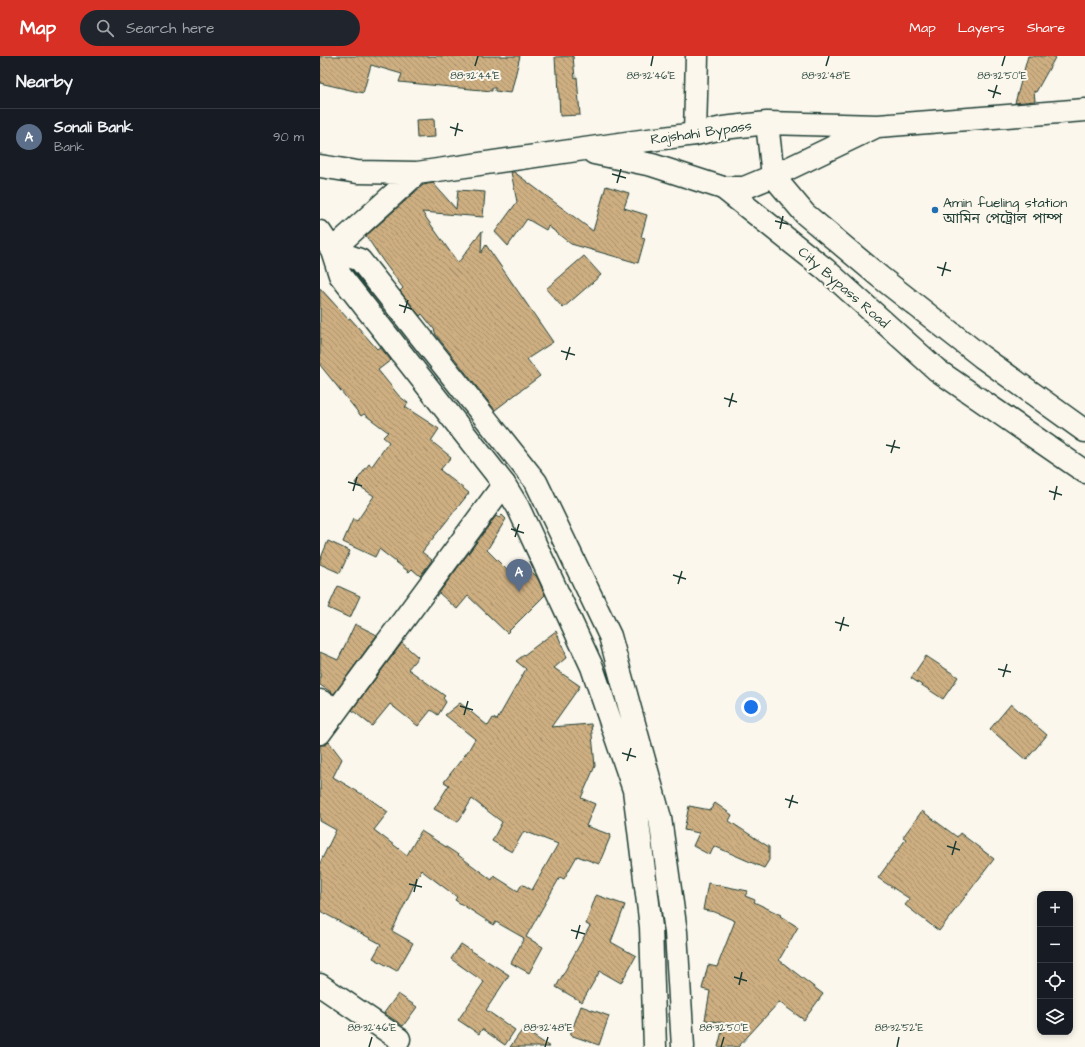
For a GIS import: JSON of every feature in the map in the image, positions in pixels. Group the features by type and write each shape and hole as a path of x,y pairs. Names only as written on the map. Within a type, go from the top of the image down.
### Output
{"main road":[{"path":"695,134 697,56"},
{"name":"Rajshahi Bypass","path":"320,166 357,172 417,173 695,134 723,128 767,123 878,126 1085,110"},
{"path":"767,123 773,176 805,214 880,277 982,357 1085,432"},
{"path":"723,188 744,188 773,176 878,126"},
{"name":"City Bypass Road","path":"579,150 652,165 723,188 825,269 937,370 1085,472"},
{"path":"332,250 417,173"},
{"path":"320,232 332,250 340,275 504,484 518,507 592,667 634,790 651,927 655,1047"},
{"path":"332,250 360,260 536,482 610,636 660,818 676,932 683,1047"},
{"path":"320,733 328,705 504,484"},
{"path":"320,985 399,1039"}],"building":[{"path":"320,56 520,56 511,93 495,91 495,88 492,88 492,91 399,82 402,74 371,65 363,93 320,83"},
{"path":"573,56 575,78 577,77 580,115 560,116 558,74 556,74 555,57"},
{"path":"1028,56 1056,56 1036,92 1034,91 1035,101 1015,103"},
{"path":"434,119 435,137 417,138 416,120"},
{"path":"511,172 514,172 593,231 606,186 629,193 624,208 647,215 641,237 645,238 638,263 571,244 548,226 546,230 527,219 508,246 495,232 517,202"},
{"path":"433,183 456,209 458,190 485,192 483,217 422,212 458,263 482,231 481,253 486,245 553,342 527,359 540,376 495,410 436,335 434,329 422,314 420,316 400,291 403,288 366,236 423,185"},
{"path":"584,256 601,275 563,308 546,289"},
{"path":"320,288 348,319 350,318 377,349 380,347 391,360 378,370 399,396 408,403 405,407 439,429 431,441 451,457 440,470 469,493 422,552 432,560 420,576 412,569 409,572 379,549 375,557 343,542 353,519 357,521 374,496 355,483 369,464 372,466 389,442 383,437 388,432 364,414 361,416 320,365"},
{"path":"502,515 506,519 487,550 511,574 522,562 537,577 545,595 507,633 468,596 457,609 439,593 496,516 499,518"},
{"path":"328,541 350,551 340,573 320,564 320,560"},
{"path":"338,586 360,596 350,618 328,608"},
{"path":"355,624 377,635 334,694 320,685 320,652 338,660"},
{"path":"556,631 567,657 554,668 580,686 551,727 591,724 595,766 581,798 595,804 586,826 611,835 599,864 577,856 564,879 560,877 526,937 543,947 529,973 511,963 524,938 496,922 494,925 455,900 457,897 421,870 392,931 413,943 397,971 373,958 381,944 320,911 320,863 336,830 320,821 320,745 325,745 329,742 342,759 333,777 370,799 388,812 374,830 407,855 421,831 454,852 492,880 494,876 518,891 522,884 532,890 558,844 524,831 512,852 492,841 502,822 472,799 458,822 434,809 449,785 444,782 468,751 475,739 445,715 460,703 488,726 493,718 497,720 526,669 516,661"},
{"path":"402,643 418,657 408,669 445,696 443,698 446,702 438,715 431,710 418,726 390,704 372,726 352,710"},
{"path":"926,656 958,677 943,699 911,678"},
{"path":"1011,704 1047,735 1026,760 990,729"},
{"path":"715,803 732,815 729,821 769,847 769,860 764,868 714,846 710,855 693,846 699,833 684,830 689,806 710,810"},
{"path":"922,811 957,837 960,833 994,859 939,931 905,905 910,899 878,878 906,839 903,837"},
{"path":"708,883 748,891 745,896 781,915 780,916 798,927 779,960 823,994 804,1020 779,1002 738,1047 718,1047 724,1023 705,1020 710,991 702,989 708,965 717,967 735,921 715,912 703,910"},
{"path":"596,895 625,905 611,942 636,956 621,983 600,971 582,1002 556,987 590,926 586,924"},
{"path":"461,944 509,975 486,1010 515,1030 505,1045 482,1029 479,1034 458,1020 484,982 451,959"},
{"path":"398,994 417,1007 403,1026 384,1013"},
{"path":"581,1006 609,1016 599,1045 570,1035"},
{"path":"523,1029 550,1047 510,1047"}],"place":[{"name":"Amin fueling station আমিন পেট্রোল পাম্প","path":"935,210"},
{"name":"Sonali Bank","path":"519,592"}]}
